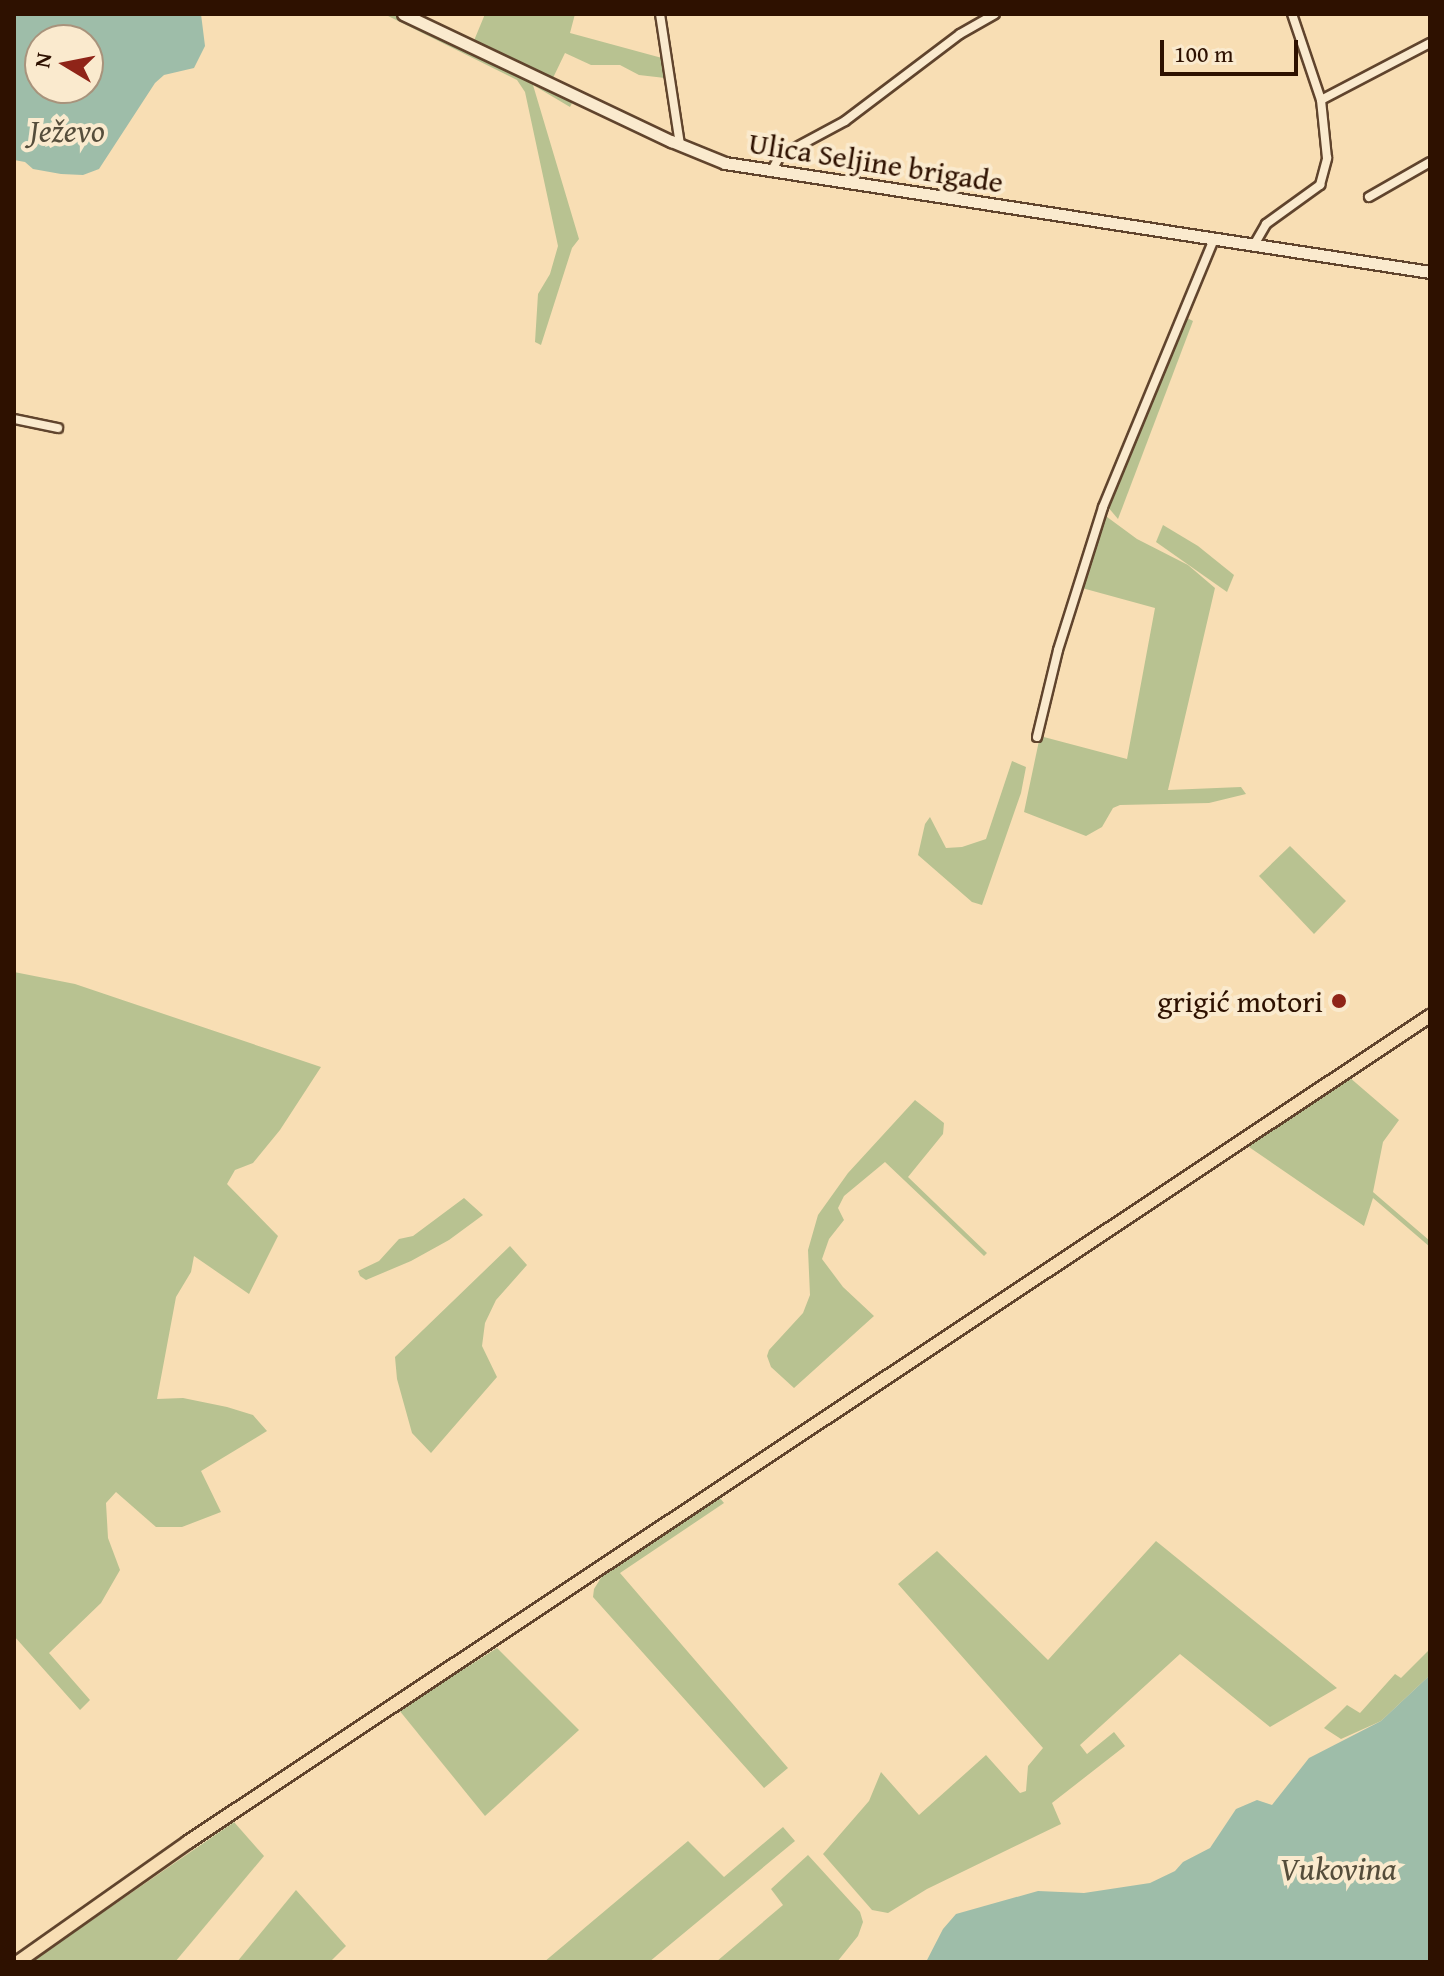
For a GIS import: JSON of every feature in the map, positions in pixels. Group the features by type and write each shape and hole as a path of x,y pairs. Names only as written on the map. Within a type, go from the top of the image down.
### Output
{"main road":[{"name":"Ulica Seljine brigade","path":"403,14 680,145 725,163 1430,272"},
{"path":"18,1962 199,1834 1430,1016"}],"street":[{"path":"660,14 680,145"},
{"path":"771,172 780,156 845,121 960,34 995,14"},
{"path":"1254,245 1266,224 1320,185 1328,143 1321,100 1292,14"},
{"path":"1321,100 1430,43"},
{"path":"1369,197 1430,162"},
{"path":"1037,737 1058,650 1103,507 1214,239"},
{"path":"14,419 58,428"}],"shaded area":[{"path":"384,14 393,14 574,99 570,107 533,85 579,239 572,248 541,345 535,342 538,294 550,274 558,246 525,92 517,80"},
{"path":"485,14 575,14 570,33 662,58 665,78 639,75 620,65 591,65 565,53 552,80 473,43"},
{"path":"1183,316 1193,321 1118,519 1107,506"},
{"path":"1103,514 1137,539 1188,565 1215,588 1168,790 1241,787 1246,794 1209,803 1120,805 1113,808 1102,827 1086,836 1024,812 1040,736 1127,759 1155,608 1082,588"},
{"path":"1163,525 1198,546 1234,575 1227,592 1156,542"},
{"path":"1012,761 1026,767 1021,793 982,905 972,902 918,855 925,824 930,817 946,848 962,847 986,839"},
{"path":"1290,846 1346,901 1314,934 1259,876"},
{"path":"14,972 75,984 321,1067 280,1130 253,1163 235,1170 227,1184 278,1236 249,1294 194,1256 191,1272 176,1297 157,1399 183,1398 227,1407 253,1415 267,1431 201,1471 221,1512 182,1527 156,1527 116,1492 106,1503 108,1538 120,1570 101,1603 49,1653 90,1700 80,1710 14,1636"},
{"path":"1349,1077 1399,1120 1383,1142 1373,1192 1430,1241 1430,1247 1373,1198 1364,1226 1246,1145"},
{"path":"915,1100 944,1123 943,1134 908,1177 987,1253 984,1256 885,1162 844,1196 838,1208 844,1220 829,1239 822,1259 843,1287 874,1316 794,1388 771,1367 767,1356 803,1313 810,1295 808,1250 818,1215 848,1173"},
{"path":"464,1198 483,1215 449,1240 411,1261 366,1280 360,1276 358,1271 379,1261 399,1239 413,1236"},
{"path":"510,1246 527,1265 496,1300 485,1323 482,1346 497,1377 431,1453 412,1433 397,1379 395,1357"},
{"path":"719,1497 724,1503 620,1573 788,1768 764,1788 593,1597 594,1589 604,1573"},
{"path":"1156,1541 1337,1688 1270,1727 1180,1654 1080,1745 1087,1754 1114,1732 1125,1746 1052,1803 1061,1824 927,1889 888,1913 872,1910 823,1854 869,1801 881,1772 919,1815 986,1755 1020,1793 1026,1791 1028,1766 1043,1748 898,1584 937,1551 1048,1660"},
{"path":"497,1648 579,1730 485,1816 399,1710"},
{"path":"1430,1649 1430,1675 1381,1721 1341,1739 1324,1728 1347,1705 1360,1713 1395,1674 1401,1678"},
{"path":"234,1822 264,1856 175,1962 31,1962"},
{"path":"783,1827 795,1841 649,1962 544,1962 688,1841 724,1877"},
{"path":"808,1855 860,1912 863,1922 858,1936 837,1962 716,1962 783,1905 771,1889"},
{"path":"296,1890 346,1946 330,1962 237,1962"}],"water":[{"name":"Ježevo","path":"14,14 201,14 205,46 194,68 164,75 155,83 99,169 83,175 61,174 33,169 25,162 14,160"},
{"name":"Vukovina","path":"1430,1675 1430,1962 926,1962 943,1929 956,1914 1038,1891 1084,1893 1150,1883 1175,1871 1183,1862 1210,1848 1236,1809 1257,1800 1272,1805 1309,1758 1381,1721"}],"place":[{"name":"grigić motori","path":"1339,1001"}]}
